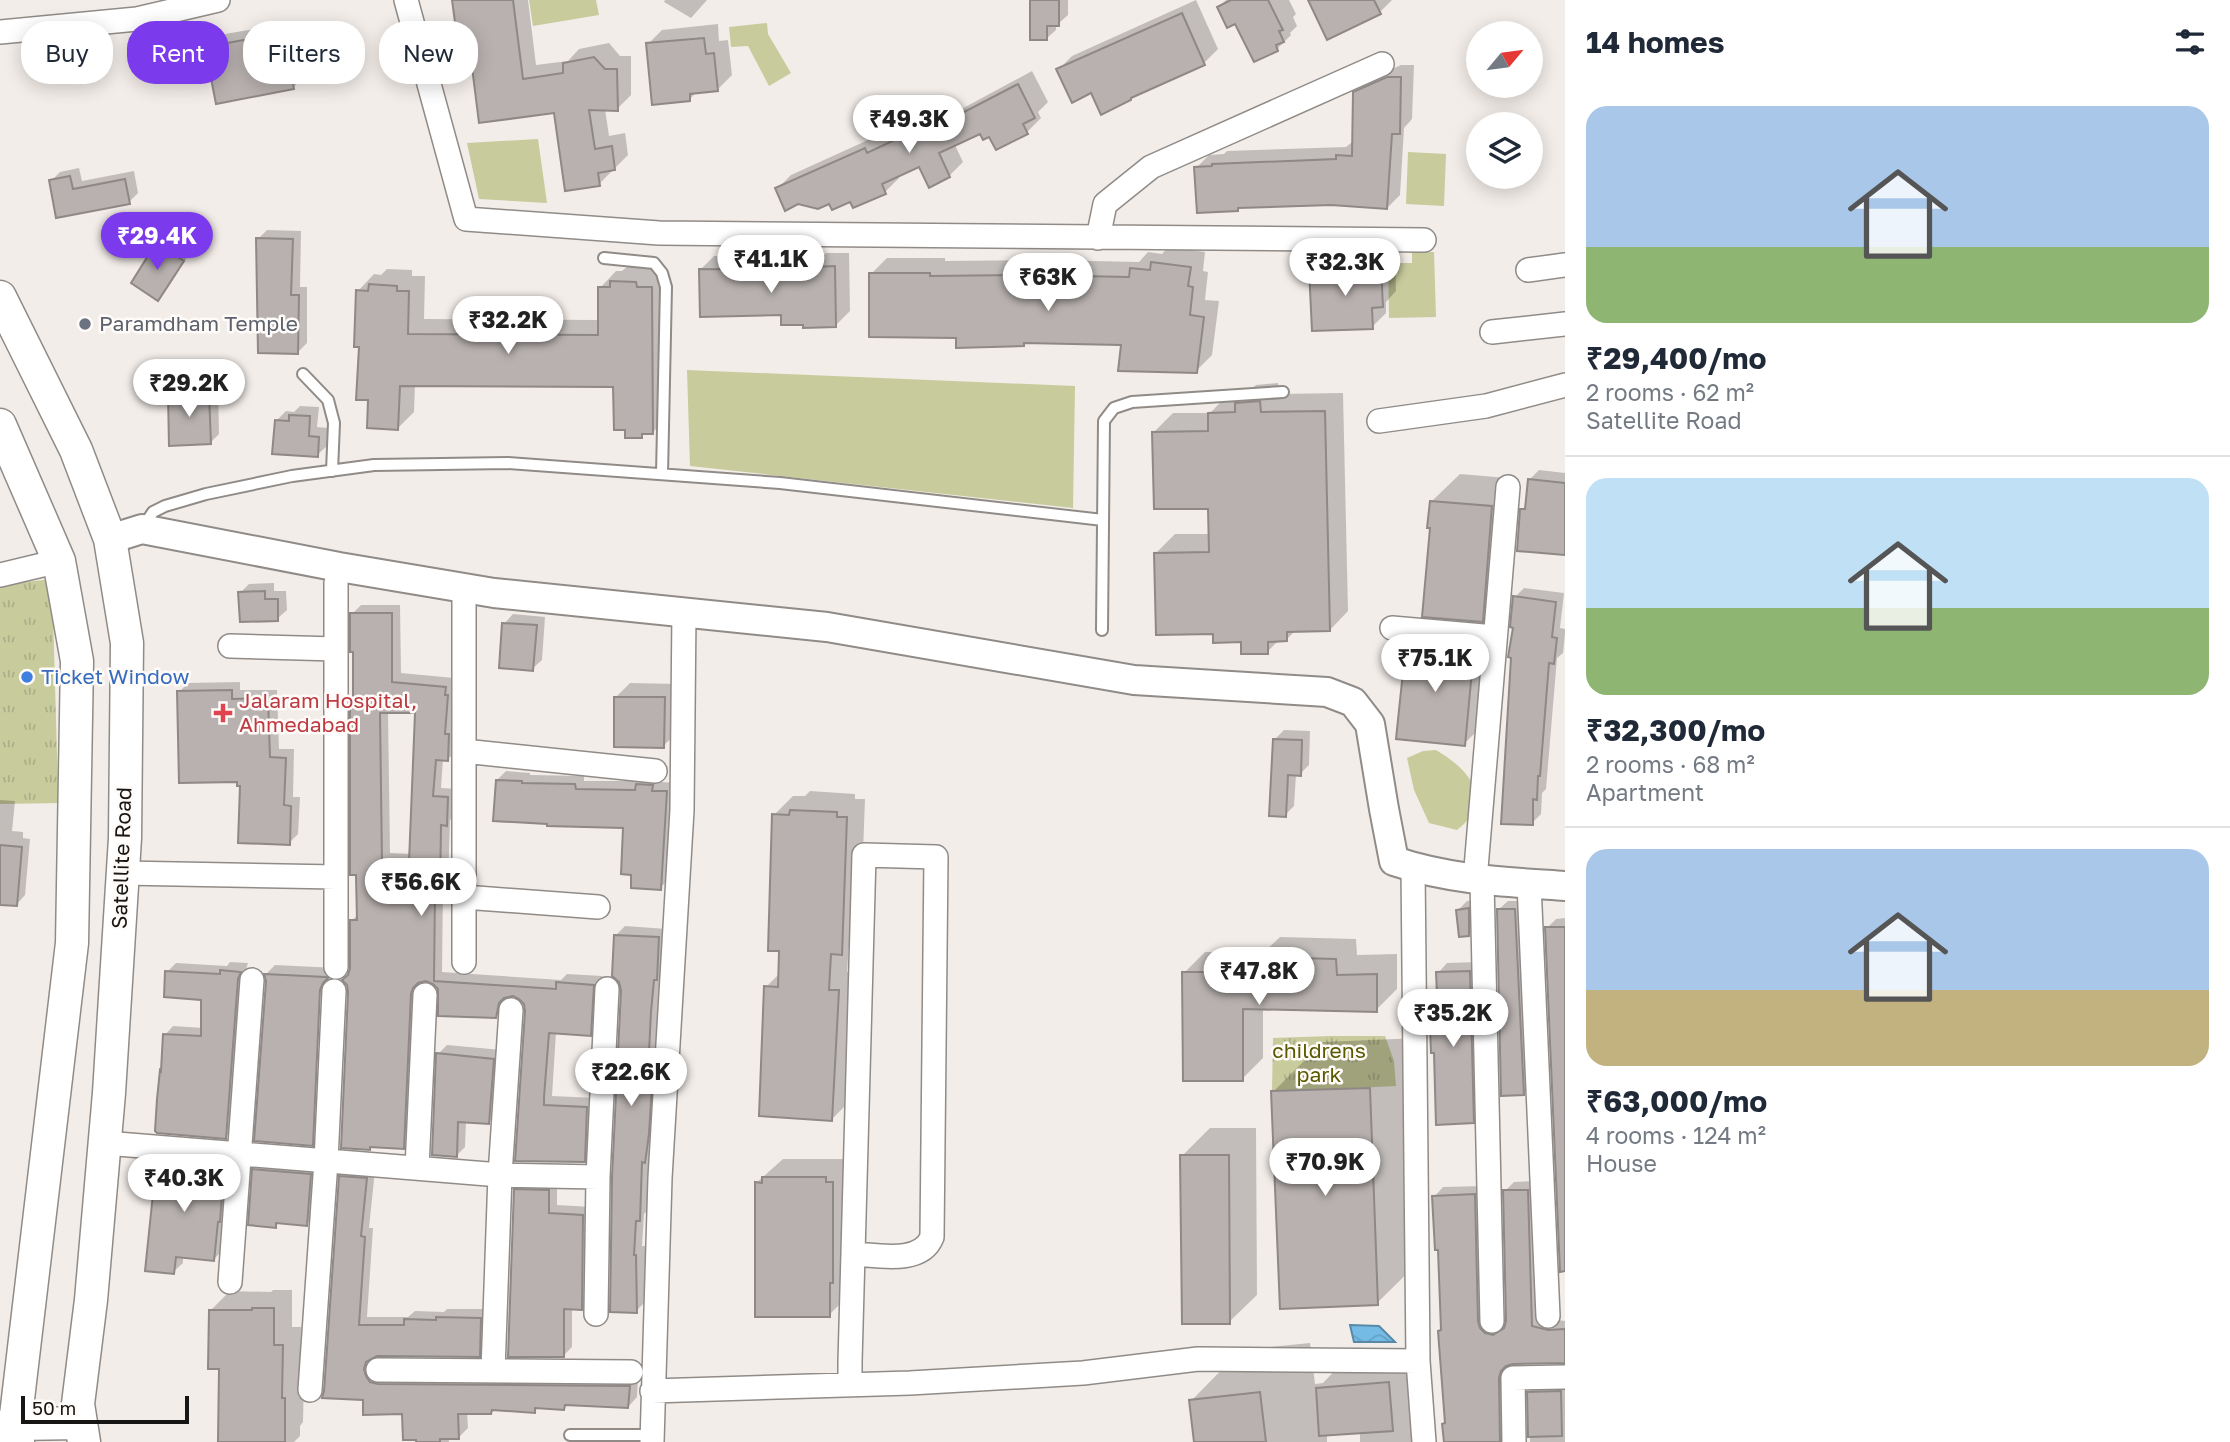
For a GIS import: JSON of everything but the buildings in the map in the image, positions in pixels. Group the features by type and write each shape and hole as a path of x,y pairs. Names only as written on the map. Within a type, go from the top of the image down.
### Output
{"main road":[{"name":"Satellite Road","path":"0,297 76,450 110,539 127,643 123,873 105,1143 81,1423"},
{"path":"0,425 59,561 77,661 72,943 10,1421 81,1423"}],"street":[{"path":"0,32 137,19 218,0"},
{"path":"406,0 466,219 659,233 1424,240"},
{"path":"1098,237 1105,204 1151,167 1381,64"},
{"path":"1528,270 1565,265"},
{"path":"1492,332 1565,324"},
{"path":"1379,421 1486,407 1565,385"},
{"path":"1492,1321 1479,880 1508,486"},
{"path":"110,539 142,529 494,593 827,627 1133,680 1327,692 1353,702 1370,724 1394,861 1479,880 1529,884 1564,882"},
{"path":"0,575 59,561"},
{"path":"336,583 336,967"},
{"path":"464,588 464,962"},
{"path":"652,1439 660,1178 682,810 684,612"},
{"path":"1392,628 1495,636"},
{"path":"230,646 336,649"},
{"path":"464,751 655,771"},
{"path":"850,1385 853,1254 864,855 936,857 932,1237 929,1245 922,1251 907,1255 853,1254"},
{"path":"1413,867 1418,1360 1424,1442"},
{"path":"123,873 336,877"},
{"path":"1529,884 1548,1317"},
{"path":"464,897 598,906"},
{"path":"230,1282 252,980"},
{"path":"596,1314 598,1177 607,989"},
{"path":"310,1390 326,1161 334,991"},
{"path":"417,1168 425,995"},
{"path":"493,1371 500,1175 512,1010"},
{"path":"105,1143 500,1175 598,1177"},
{"path":"652,1391 850,1385 1083,1373 1198,1359 1418,1360"},
{"path":"378,1370 631,1372"},
{"path":"1514,1442 1513,1378 1565,1377"}],"lane":[{"path":"604,258 654,263 662,273 666,287 662,474"},
{"path":"303,374 328,400 334,423 332,471"},
{"path":"1102,629 1104,421 1114,408 1132,402 1283,392"},
{"path":"142,529 153,512 165,506 206,494 292,476 374,465 508,463 780,483 1103,520"},
{"path":"569,1435 652,1439"}],"green space":[{"path":"529,0 596,0 599,15 533,26"},
{"path":"767,23 768,34 791,73 769,86 748,46 731,47 729,27"},
{"path":"538,139 547,203 479,199 467,143"},
{"path":"1408,152 1446,154 1444,206 1406,204"},
{"path":"1412,252 1434,252 1436,317 1389,318 1388,263 1412,263"},
{"path":"687,370 1075,386 1073,508 690,466"},
{"path":"52,579 58,789 62,803 0,804 0,585"},
{"path":"1436,750 1461,768 1475,792 1471,815 1457,830 1429,823 1414,790 1407,758 1423,751"},
{"name":"childrens park","path":"1385,1036 1394,1061 1396,1086 1272,1092 1273,1038"}],"water":[{"path":"1350,1325 1379,1326 1395,1342 1354,1342"}],"place":[{"name":"Paramdham Temple","path":"85,324"},
{"name":"Ticket Window","path":"27,677"},
{"name":"Jalaram Hospital, Ahmedabad","path":"223,713"}]}
